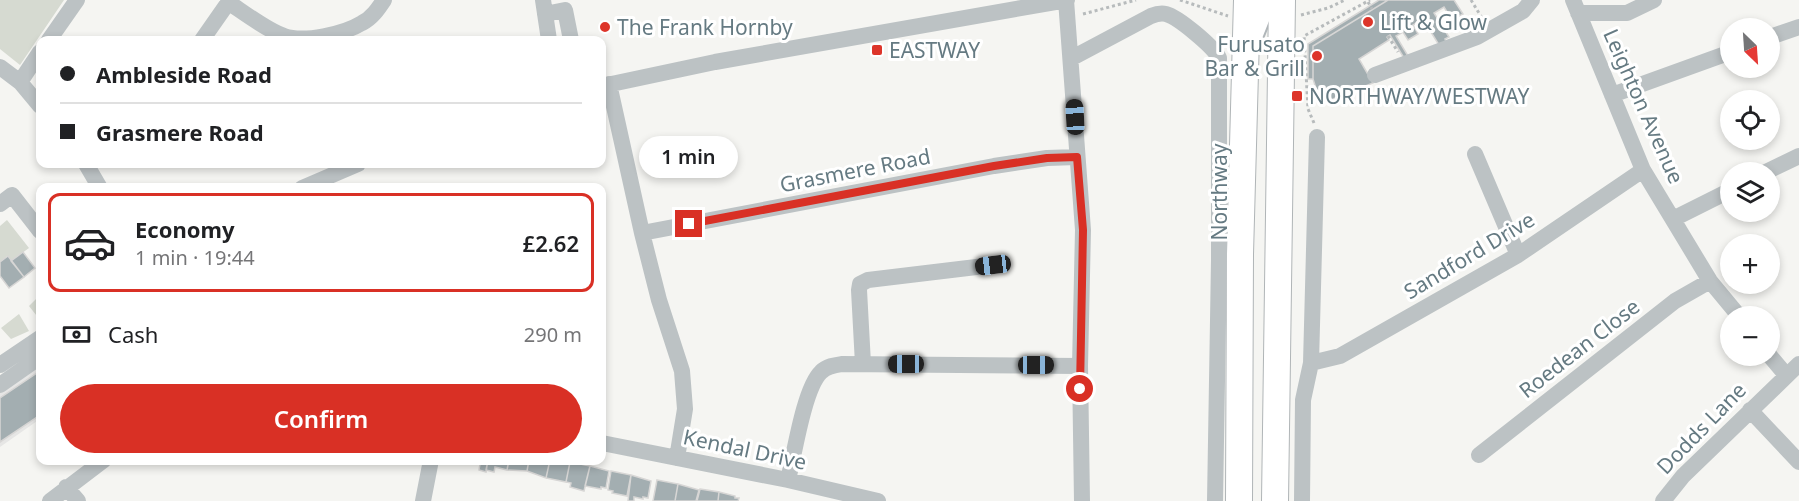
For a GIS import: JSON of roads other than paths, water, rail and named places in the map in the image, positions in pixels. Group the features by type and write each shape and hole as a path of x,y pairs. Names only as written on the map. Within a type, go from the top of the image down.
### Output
{"highway":[{"name":"Northway","path":"1238,8 1245,51 1239,501"},
{"path":"1275,501 1291,8"}],"main road":[{"path":"1245,51 1262,9 1262,0"}],"street":[{"path":"52,36 77,0"},
{"path":"318,36 350,29 363,23 374,15 384,0"},
{"path":"606,85 1017,4 1067,0 1083,230 1080,366 1082,501"},
{"path":"1375,75 1477,37 1523,11 1532,0"},
{"path":"1575,6 1627,13 1654,0"},
{"path":"205,36 229,1 281,36"},
{"path":"548,36 544,7 564,5 570,36"},
{"name":"Leighton Avenue","path":"1575,6 1643,170 1710,280 1731,306"},
{"name":"Northway","path":"1072,58 1151,16 1163,14 1174,18 1213,48 1220,58 1215,501"},
{"path":"1780,34 1799,27"},
{"path":"1611,95 1720,56"},
{"path":"20,82 36,58"},
{"path":"0,67 20,82 36,101"},
{"path":"606,89 659,300 680,362 685,409 676,458"},
{"path":"1302,501 1303,400 1311,363 1317,138"},
{"path":"1474,154 1518,255"},
{"path":"1780,165 1799,156"},
{"name":"Grasmere Road","path":"642,233 994,166 1047,158 1077,157"},
{"path":"314,183 349,168"},
{"name":"Sandford Drive","path":"1311,363 1340,356 1518,255 1643,170"},
{"path":"0,204 12,195 36,226"},
{"path":"1673,219 1720,196"},
{"path":"863,364 860,284 868,280 993,265"},
{"name":"Roedean Close","path":"1479,455 1675,301 1710,280"},
{"path":"0,365 36,341"},
{"path":"0,385 36,360"},
{"path":"788,480 809,393 816,378 830,366 863,364 1080,366"},
{"name":"Dodds Lane","path":"1663,501 1683,476 1799,364"},
{"path":"1778,366 1786,375"},
{"path":"1750,410 1799,462"},
{"name":"Kendal Drive","path":"606,444 788,480 878,501"},
{"path":"50,501 97,465"},
{"path":"423,501 430,465"},
{"path":"66,488 78,501"}],"place":[{"name":"Lift & Glow","path":"1368,22"},
{"name":"The Frank Hornby","path":"605,27"},
{"name":"EASTWAY","path":"877,50"},
{"name":"Furusato Bar & Grill","path":"1317,56"},
{"name":"NORTHWAY/WESTWAY","path":"1297,96"}]}
